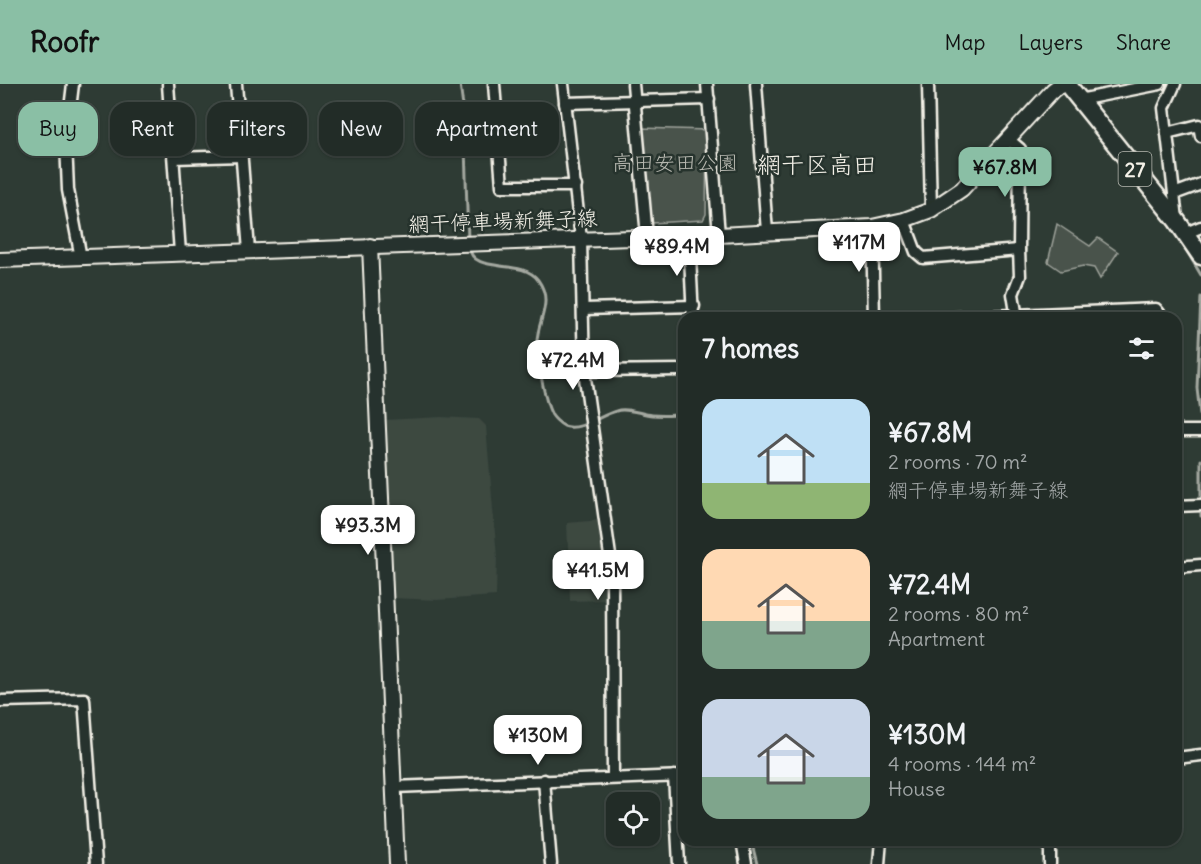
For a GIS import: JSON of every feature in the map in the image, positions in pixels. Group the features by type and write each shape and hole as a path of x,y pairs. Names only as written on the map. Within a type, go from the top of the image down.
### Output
{"main road":[{"name":"網干停車場新舞子線","path":"0,260 719,235 872,227 904,220 931,210 962,189 1007,138 1061,84"},
{"name":"27","path":"1067,84 1188,227 1201,256"},
{"path":"370,246 397,864"}],"street":[{"path":"73,84 66,142 68,190 81,258"},
{"path":"168,84 180,253"},
{"path":"236,84 238,102"},
{"path":"494,84 502,186 576,186"},
{"path":"563,84 581,239 584,371 612,570 613,777"},
{"path":"633,84 647,236"},
{"path":"708,84 719,235"},
{"path":"756,84 767,232"},
{"path":"928,84 931,210"},
{"path":"1079,100 1161,84"},
{"path":"1175,84 1164,108 1174,194 1188,227"},
{"path":"565,103 709,99"},
{"path":"1167,134 1199,125 1201,136"},
{"path":"1007,138 1020,149 1020,276 1013,294 1016,312"},
{"path":"174,158 242,156 249,251"},
{"path":"1174,194 1201,184"},
{"path":"904,220 916,252 923,258 1019,250"},
{"path":"872,227 874,312"},
{"path":"689,236 694,312"},
{"path":"584,309 694,306"},
{"path":"1104,312 1156,309 1158,312"},
{"path":"584,371 678,370"},
{"path":"1182,431 1200,431"},
{"path":"1182,506 1201,505"},
{"path":"1182,567 1201,566"},
{"path":"0,701 84,699 96,864"},
{"path":"1182,757 1201,755"},
{"path":"394,787 678,776"},
{"path":"544,780 551,864"},
{"path":"680,846 680,864"},
{"path":"743,846 746,864"},
{"path":"879,864 880,846"},
{"path":"1050,846 1050,864"}],"shaded area":[{"path":"441,417 479,419 486,426 497,557 496,596 437,600 391,598 384,420"},
{"path":"600,520 608,571 608,600 570,601 567,523"}],"green space":[{"name":"高田安田公園","path":"639,128 707,130 706,214 703,220 652,223 648,220"},
{"path":"1057,224 1090,246 1098,238 1118,252 1100,279 1094,268 1083,266 1061,271 1048,262"}],"waterway":[{"path":"460,84 464,114 468,241"},
{"path":"469,247 472,256 479,261 521,269 530,273 543,288 545,303 538,333 538,356 549,407 560,424 577,427 620,410 652,415 678,415"},
{"path":"1185,248 1201,275"},
{"path":"1201,297 1197,388 1201,423"},
{"path":"1201,460 1201,516"},
{"path":"752,846 757,864"}],"district":[{"name":"網干区高田","path":"817,164"}]}
